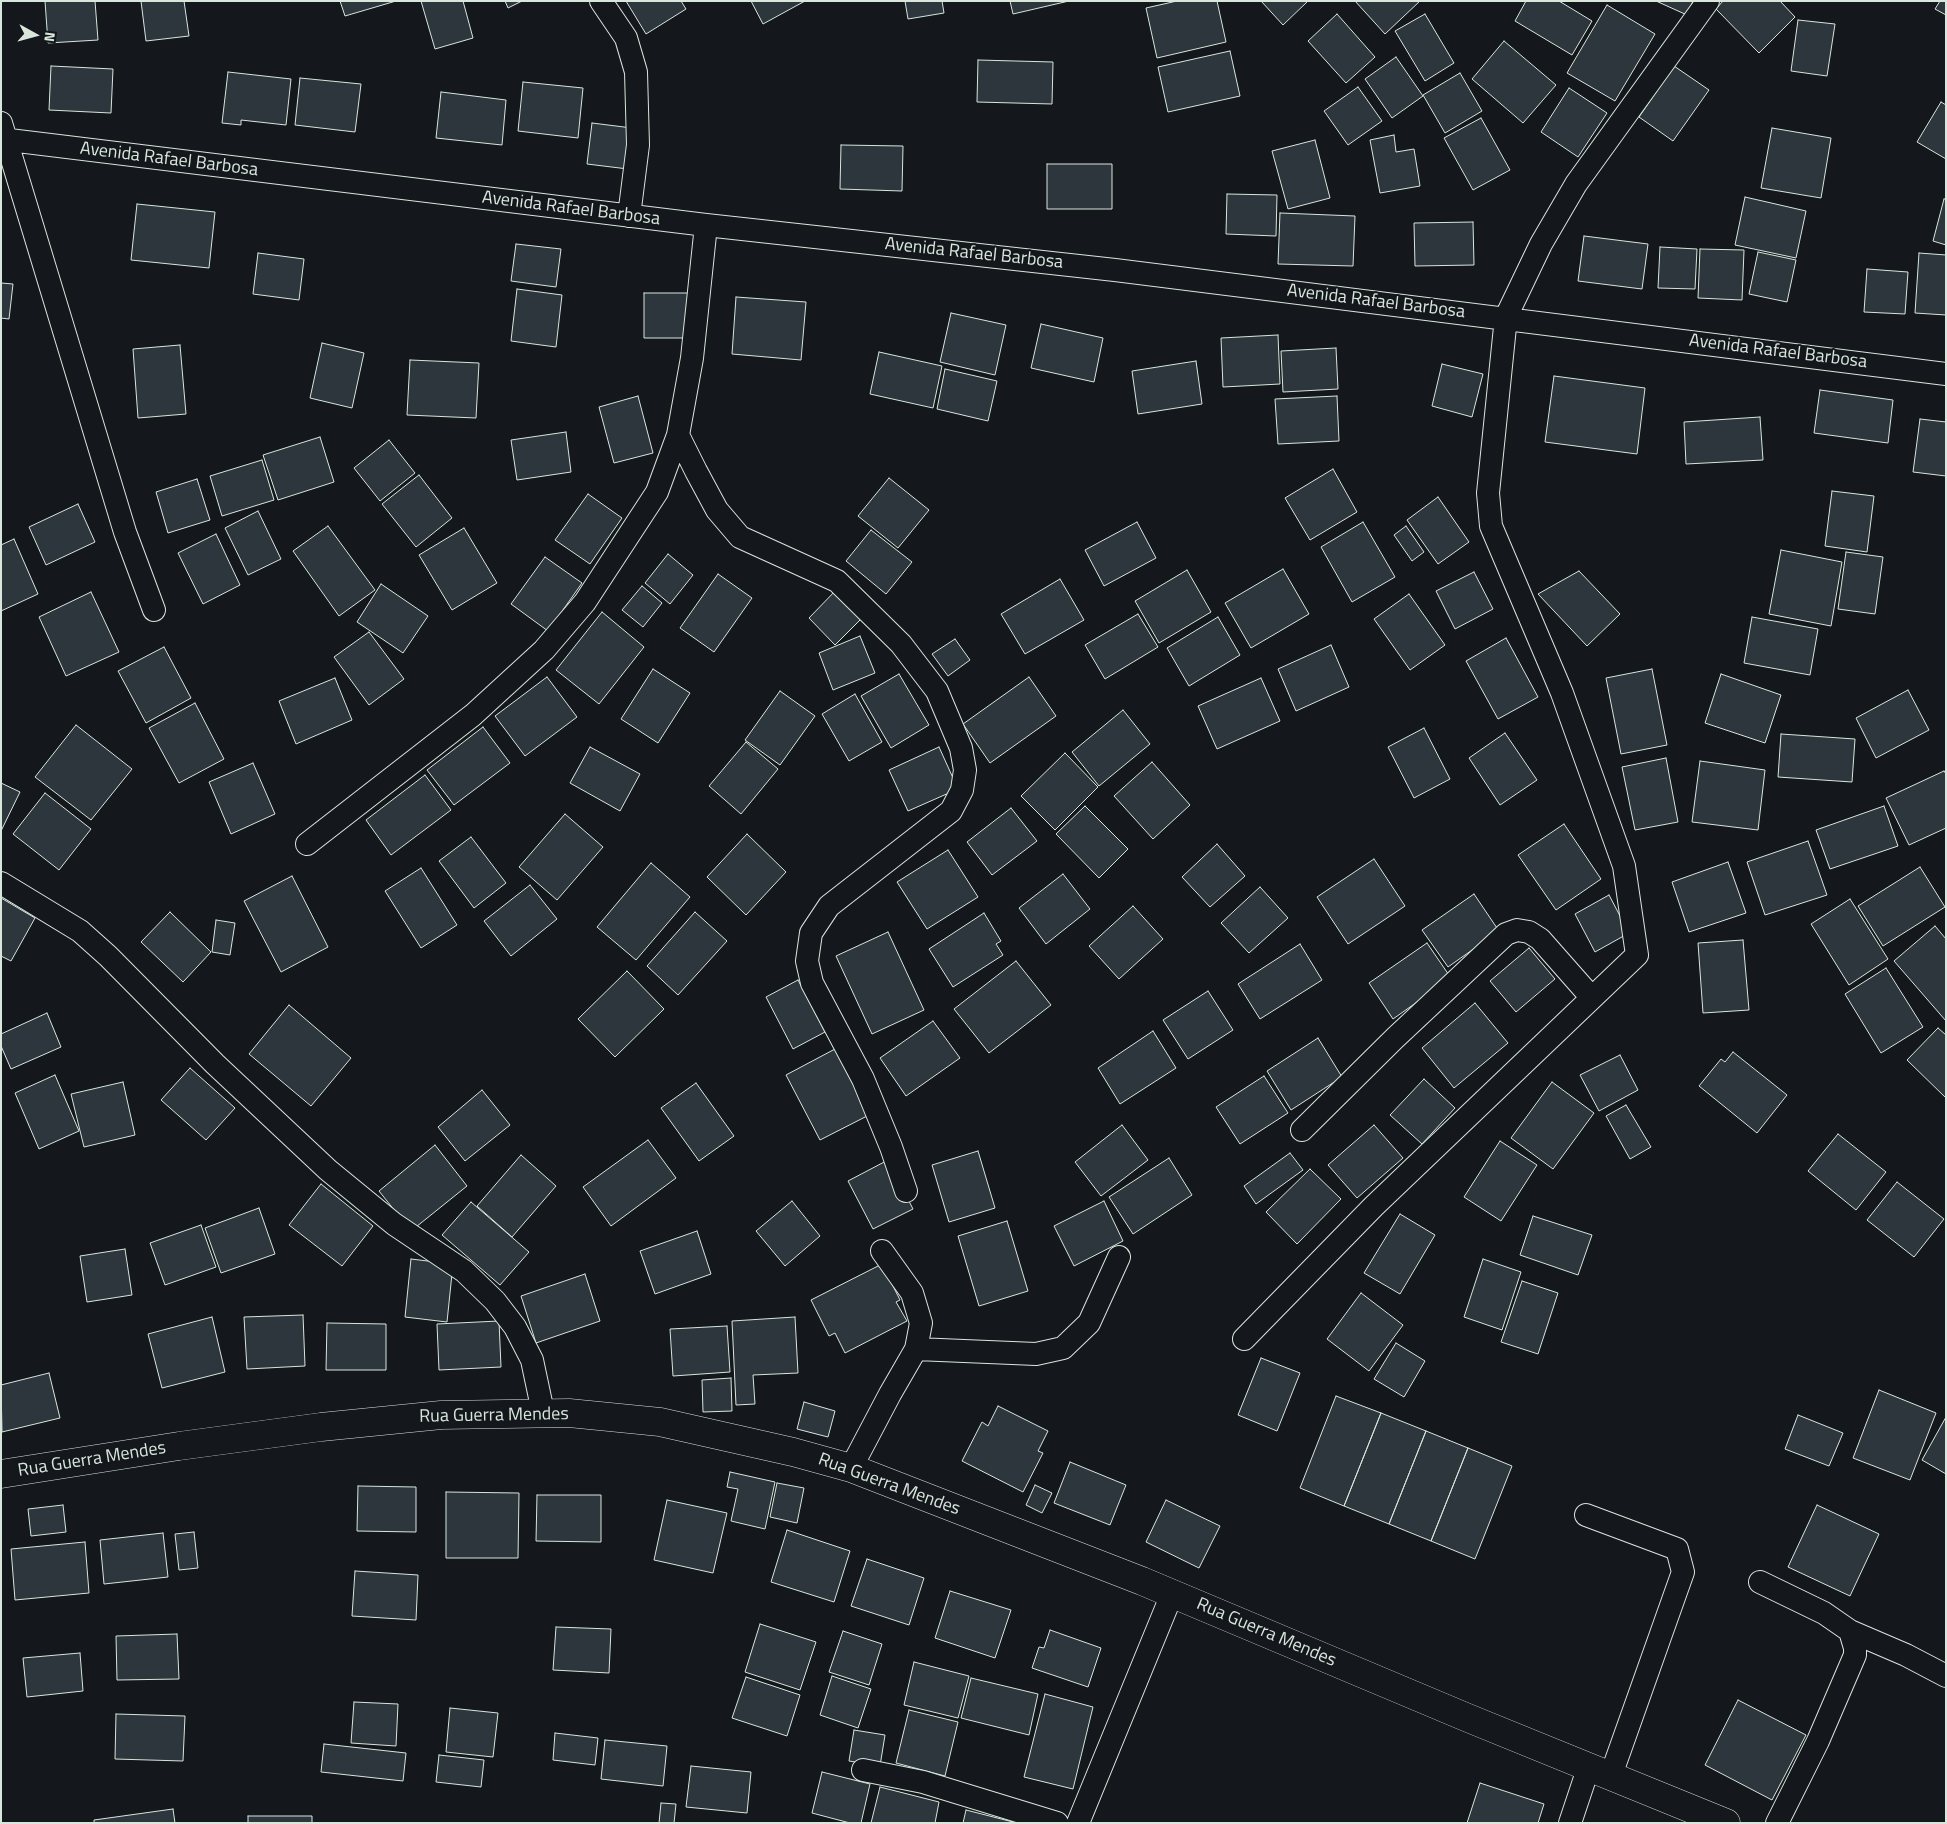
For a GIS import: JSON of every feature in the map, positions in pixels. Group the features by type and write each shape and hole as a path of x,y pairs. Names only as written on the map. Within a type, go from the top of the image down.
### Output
{"street":[{"path":"601,1 626,38 636,72 638,145 629,216"},
{"path":"1244,1338 1381,1199 1637,954 1624,866 1562,693 1491,526 1488,493 1506,317 1541,244 1576,184 1708,1"},
{"path":"3,134 125,532 154,610"},
{"name":"Avenida Rafael Barbosa","path":"3,134 629,216 1125,271 1506,317 1946,374"},
{"path":"307,844 473,715 544,650 584,602 656,492 678,434 692,358 706,225"},
{"path":"678,434 717,510 740,537 837,581 901,644 937,691 961,748 964,770 962,790 951,811 829,906 811,933 808,961 812,983 863,1079 891,1147 906,1191"},
{"path":"1,883 44,908 87,937 214,1064 328,1170 394,1224 464,1271 495,1300 515,1327 532,1360 543,1412"},
{"path":"1302,1130 1395,1038 1506,934 1517,930 1529,932 1540,938 1592,998"},
{"path":"851,1468 916,1349 921,1323 912,1293 882,1251"},
{"path":"916,1349 1036,1354 1063,1348 1089,1323 1120,1257"},
{"name":"Rua Guerra Mendes","path":"1,1474 179,1446 321,1427 441,1414 543,1412 660,1422 793,1452 851,1468 1172,1594 1468,1718 1726,1823"},
{"path":"1570,1823 1600,1771 1683,1572 1678,1549 1586,1514"},
{"path":"1760,1582 1824,1613 1850,1631 1906,1654 1946,1676"},
{"path":"1078,1823 1172,1594"},
{"path":"1777,1823 1818,1741 1855,1655 1854,1639 1850,1631"},
{"path":"863,1770 923,1782 1057,1823"}],"building":[{"path":"45,1 95,1 98,40 48,43"},
{"path":"141,1 184,1 189,36 146,41"},
{"path":"340,1 396,1 345,16"},
{"path":"421,1 463,1 473,38 435,49"},
{"path":"505,1 522,1 508,8"},
{"path":"626,1 681,1 686,9 646,34"},
{"path":"751,1 805,1 763,24"},
{"path":"905,1 942,1 944,13 908,19"},
{"path":"1010,1 1069,1 1013,14"},
{"path":"1177,1 1217,1 1226,42 1157,58 1146,8"},
{"path":"1261,1 1308,1 1283,25"},
{"path":"1355,1 1420,1 1385,34"},
{"path":"1526,1 1559,1 1592,21 1572,55 1515,21"},
{"path":"1656,1 1693,1 1687,15"},
{"path":"1723,1 1780,1 1795,17 1759,53 1716,9"},
{"path":"1940,1 1946,1 1946,15 1935,9"},
{"path":"1607,5 1655,34 1615,101 1567,73"},
{"path":"1337,14 1375,57 1346,83 1308,41"},
{"path":"1425,14 1454,63 1425,81 1395,31"},
{"path":"1798,20 1835,24 1827,76 1791,71"},
{"path":"1504,41 1556,85 1523,123 1472,79"},
{"path":"1230,51 1240,96 1168,112 1158,67"},
{"path":"1396,57 1423,96 1392,118 1365,79"},
{"path":"978,60 1053,62 1052,104 977,102"},
{"path":"51,66 113,69 111,113 49,110"},
{"path":"1674,66 1709,90 1673,141 1639,117"},
{"path":"228,72 291,79 286,125 241,120 241,125 222,123"},
{"path":"1460,73 1482,111 1445,133 1423,95"},
{"path":"300,78 361,84 355,132 295,125"},
{"path":"523,82 583,88 578,138 518,131"},
{"path":"1358,87 1382,121 1348,145 1324,111"},
{"path":"1569,88 1607,113 1578,157 1541,132"},
{"path":"441,92 506,100 502,145 436,138"},
{"path":"1941,102 1946,105 1946,159 1917,142"},
{"path":"1481,118 1510,170 1473,190 1444,138"},
{"path":"592,123 632,128 628,169 587,164"},
{"path":"1772,128 1831,138 1821,198 1761,188"},
{"path":"1394,135 1396,152 1414,149 1420,186 1380,193 1370,140"},
{"path":"1315,140 1330,198 1288,209 1272,151"},
{"path":"841,145 903,146 902,191 840,189"},
{"path":"1047,164 1112,164 1112,209 1047,209"},
{"path":"1227,194 1277,195 1276,236 1226,234"},
{"path":"1745,197 1806,211 1796,258 1735,245"},
{"path":"1944,199 1946,199 1946,245 1933,241"},
{"path":"137,204 215,212 209,268 131,260"},
{"path":"1280,213 1355,216 1353,266 1278,264"},
{"path":"1473,222 1474,265 1415,266 1414,223"},
{"path":"1584,236 1648,244 1642,289 1578,281"},
{"path":"516,244 561,249 556,287 511,281"},
{"path":"1660,247 1697,249 1695,289 1658,288"},
{"path":"1700,249 1744,250 1742,300 1698,298"},
{"path":"1758,252 1796,260 1787,302 1749,294"},
{"path":"258,253 304,259 299,300 253,294"},
{"path":"1919,253 1946,255 1946,315 1915,313"},
{"path":"1867,269 1908,272 1905,314 1864,312"},
{"path":"1,283 13,284 9,319 1,318"},
{"path":"517,289 562,295 556,347 511,341"},
{"path":"644,293 689,293 689,338 644,338"},
{"path":"736,297 806,302 801,360 732,354"},
{"path":"951,313 1006,325 995,375 940,362"},
{"path":"1041,324 1103,338 1094,382 1031,368"},
{"path":"1278,335 1280,384 1223,387 1221,338"},
{"path":"322,343 364,353 352,408 310,398"},
{"path":"180,345 186,414 138,418 133,349"},
{"path":"1336,348 1338,389 1283,392 1281,351"},
{"path":"879,352 942,366 933,408 870,394"},
{"path":"410,360 479,363 476,418 407,415"},
{"path":"1196,361 1202,404 1138,414 1132,371"},
{"path":"1442,364 1483,374 1472,417 1432,406"},
{"path":"945,369 997,381 988,421 937,409"},
{"path":"1554,376 1645,388 1637,454 1545,442"},
{"path":"1820,390 1893,400 1888,443 1814,433"},
{"path":"638,396 653,453 614,463 599,407"},
{"path":"1337,396 1339,441 1278,444 1275,399"},
{"path":"1760,417 1763,460 1686,464 1684,422"},
{"path":"1920,419 1946,422 1946,476 1913,472"},
{"path":"566,432 571,472 517,480 511,440"},
{"path":"320,437 334,482 278,500 263,455"},
{"path":"389,440 415,473 380,501 354,468"},
{"path":"262,460 274,500 222,516 210,476"},
{"path":"1333,469 1357,512 1310,540 1285,498"},
{"path":"419,475 452,518 416,547 382,504"},
{"path":"889,478 929,510 898,548 858,516"},
{"path":"197,479 210,520 168,533 156,492"},
{"path":"1832,491 1874,496 1867,552 1825,546"},
{"path":"588,494 622,518 590,564 555,540"},
{"path":"1438,497 1469,542 1438,564 1407,520"},
{"path":"78,504 95,542 46,565 29,527"},
{"path":"258,511 281,559 248,575 225,528"},
{"path":"1137,522 1156,558 1104,586 1085,550"},
{"path":"1363,522 1395,577 1352,602 1321,547"},
{"path":"328,526 375,590 339,616 293,551"},
{"path":"1406,526 1424,552 1412,561 1394,535"},
{"path":"464,528 497,583 452,610 419,555"},
{"path":"871,530 912,562 886,594 846,561"},
{"path":"216,534 240,585 203,604 178,553"},
{"path":"14,539 38,594 1,611 1,545"},
{"path":"1781,550 1842,562 1831,626 1769,614"},
{"path":"1846,552 1883,557 1875,614 1838,609"},
{"path":"668,554 693,575 670,604 645,583"},
{"path":"545,557 582,583 548,631 511,604"},
{"path":"1283,569 1309,614 1251,648 1225,603"},
{"path":"1187,570 1211,612 1159,643 1135,601"},
{"path":"1579,571 1620,614 1587,646 1538,594"},
{"path":"1474,572 1493,609 1455,629 1436,591"},
{"path":"718,574 752,598 714,652 680,628"},
{"path":"1060,579 1084,620 1025,654 1001,614"},
{"path":"381,584 428,616 403,653 357,622"},
{"path":"642,586 662,603 643,627 622,610"},
{"path":"839,587 866,614 835,645 809,618"},
{"path":"91,592 119,652 66,676 39,617"},
{"path":"1409,594 1445,645 1410,670 1374,619"},
{"path":"602,612 644,647 599,704 556,670"},
{"path":"1138,614 1158,647 1105,679 1085,645"},
{"path":"1218,617 1240,655 1189,686 1167,648"},
{"path":"1752,617 1818,629 1810,675 1744,663"},
{"path":"369,632 404,679 369,705 334,657"},
{"path":"860,636 875,673 833,690 819,653"},
{"path":"1506,638 1538,697 1498,719 1466,661"},
{"path":"955,639 970,660 948,676 932,654"},
{"path":"1331,645 1349,687 1296,711 1278,669"},
{"path":"164,647 191,698 146,723 118,671"},
{"path":"653,669 690,693 658,743 621,719"},
{"path":"1652,669 1667,745 1621,754 1606,678"},
{"path":"899,674 929,725 891,748 861,696"},
{"path":"1721,674 1781,695 1765,743 1705,723"},
{"path":"547,677 577,717 525,756 495,716"},
{"path":"1029,677 1056,716 990,763 963,724"},
{"path":"335,678 352,720 296,744 279,701"},
{"path":"1261,678 1280,721 1217,749 1198,706"},
{"path":"1908,690 1929,730 1876,758 1856,718"},
{"path":"780,691 815,716 780,765 745,740"},
{"path":"855,694 882,742 849,761 822,714"},
{"path":"195,703 224,759 179,783 149,728"},
{"path":"1123,710 1150,744 1099,786 1072,752"},
{"path":"76,725 132,769 91,820 35,777"},
{"path":"483,727 510,763 454,805 427,770"},
{"path":"1424,728 1450,779 1414,798 1388,747"},
{"path":"1505,733 1537,780 1500,805 1469,758"},
{"path":"1781,734 1855,739 1852,782 1778,777"},
{"path":"746,742 778,769 741,814 709,786"},
{"path":"590,747 640,774 620,811 570,783"},
{"path":"939,747 958,789 908,811 889,770"},
{"path":"1065,753 1098,787 1055,830 1021,796"},
{"path":"1666,758 1678,822 1635,830 1622,767"},
{"path":"1700,761 1765,770 1758,830 1692,822"},
{"path":"1152,762 1190,805 1153,839 1114,796"},
{"path":"253,763 275,814 231,834 209,782"},
{"path":"1944,771 1946,774 1946,828 1909,845 1886,798"},
{"path":"425,775 451,810 391,855 366,820"},
{"path":"1,783 20,792 1,831"},
{"path":"45,793 91,829 59,870 13,834"},
{"path":"1085,806 1128,849 1099,878 1056,834"},
{"path":"1884,806 1898,846 1830,869 1816,830"},
{"path":"1011,808 1037,841 992,875 967,842"},
{"path":"565,814 603,847 557,900 519,867"},
{"path":"1564,824 1601,879 1556,910 1518,855"},
{"path":"747,834 786,872 746,915 707,877"},
{"path":"471,837 506,883 474,908 439,861"},
{"path":"1808,841 1827,895 1765,915 1747,862"},
{"path":"1217,844 1245,876 1210,907 1182,877"},
{"path":"948,850 978,897 927,929 897,882"},
{"path":"1374,859 1405,906 1348,944 1317,897"},
{"path":"1728,862 1746,913 1689,932 1672,882"},
{"path":"651,863 690,897 636,960 597,927"},
{"path":"1920,867 1945,907 1883,946 1858,906"},
{"path":"421,868 457,925 421,948 385,891"},
{"path":"1063,874 1090,909 1046,944 1019,908"},
{"path":"292,876 328,947 281,972 244,901"},
{"path":"530,885 557,919 511,956 484,921"},
{"path":"1260,887 1288,918 1249,953 1221,923"},
{"path":"1474,894 1499,931 1448,967 1422,930"},
{"path":"1609,895 1629,933 1595,952 1575,914"},
{"path":"1,898 35,918 11,961 1,956"},
{"path":"1850,899 1888,959 1849,985 1811,924"},
{"path":"1133,906 1163,939 1119,979 1089,946"},
{"path":"170,912 211,952 183,982 141,942"},
{"path":"695,912 727,941 678,995 647,966"},
{"path":"984,913 1001,941 996,944 1003,955 953,987 929,949"},
{"path":"216,920 235,923 230,955 212,952"},
{"path":"1935,926 1946,939 1946,1021 1894,961"},
{"path":"888,932 924,1010 872,1034 836,956"},
{"path":"1743,940 1749,1010 1703,1013 1698,943"},
{"path":"1427,943 1451,978 1393,1019 1369,983"},
{"path":"1300,944 1322,980 1260,1019 1238,984"},
{"path":"1529,948 1555,979 1516,1012 1490,981"},
{"path":"1016,961 1051,1005 989,1053 954,1009"},
{"path":"1886,968 1923,1027 1881,1053 1845,994"},
{"path":"627,971 664,1009 615,1057 578,1019"},
{"path":"798,980 825,1032 793,1049 766,997"},
{"path":"1208,991 1233,1030 1188,1059 1163,1020"},
{"path":"1475,1003 1508,1043 1454,1088 1422,1048"},
{"path":"289,1005 351,1058 311,1106 249,1054"},
{"path":"47,1013 61,1047 11,1069 1,1046 1,1034"},
{"path":"933,1021 960,1058 906,1096 880,1058"},
{"path":"1938,1028 1946,1035 1946,1098 1907,1060"},
{"path":"1153,1031 1176,1068 1120,1104 1098,1068"},
{"path":"1318,1038 1342,1077 1291,1110 1267,1071"},
{"path":"835,1049 869,1115 820,1140 786,1075"},
{"path":"1733,1052 1787,1095 1757,1133 1699,1086 1721,1059 1725,1062"},
{"path":"1620,1055 1638,1090 1599,1111 1580,1075"},
{"path":"190,1068 235,1108 206,1140 161,1100"},
{"path":"55,1075 79,1131 39,1149 15,1093"},
{"path":"1264,1076 1288,1113 1240,1144 1216,1107"},
{"path":"1424,1079 1455,1108 1422,1144 1390,1115"},
{"path":"123,1082 135,1135 84,1147 71,1094"},
{"path":"1552,1082 1594,1113 1553,1169 1511,1138"},
{"path":"696,1083 734,1136 699,1161 661,1108"},
{"path":"482,1090 510,1125 465,1161 438,1127"},
{"path":"1626,1105 1651,1147 1630,1159 1606,1116"},
{"path":"1122,1125 1148,1160 1101,1196 1075,1162"},
{"path":"1374,1125 1403,1158 1357,1198 1328,1165"},
{"path":"1838,1134 1886,1172 1856,1210 1808,1171"},
{"path":"648,1140 676,1178 611,1226 583,1187"},
{"path":"1500,1141 1537,1165 1501,1221 1464,1197"},
{"path":"435,1145 467,1186 411,1231 379,1191"},
{"path":"978,1151 995,1208 949,1222 932,1165"},
{"path":"1290,1153 1303,1170 1256,1204 1244,1186"},
{"path":"521,1155 556,1186 512,1237 477,1206"},
{"path":"1169,1158 1192,1195 1133,1234 1109,1197"},
{"path":"888,1160 913,1209 873,1229 848,1181"},
{"path":"1310,1169 1341,1199 1297,1244 1266,1212"},
{"path":"1897,1182 1944,1219 1914,1257 1867,1220"},
{"path":"321,1184 373,1226 342,1266 289,1225"},
{"path":"792,1201 820,1236 785,1266 756,1231"},
{"path":"1104,1201 1123,1241 1074,1266 1054,1226"},
{"path":"471,1202 529,1252 500,1285 442,1235"},
{"path":"259,1208 275,1254 221,1273 205,1228"},
{"path":"1400,1214 1435,1235 1400,1294 1364,1273"},
{"path":"1533,1216 1592,1235 1578,1275 1520,1255"},
{"path":"1007,1221 1028,1291 979,1306 958,1236"},
{"path":"201,1225 216,1267 165,1285 150,1243"},
{"path":"697,1231 711,1274 655,1294 640,1251"},
{"path":"125,1249 132,1295 87,1302 80,1256"},
{"path":"411,1259 453,1264 447,1322 405,1317"},
{"path":"1483,1259 1521,1272 1502,1330 1464,1317"},
{"path":"882,1264 900,1300 896,1302 907,1321 845,1353 835,1333 829,1336 811,1300"},
{"path":"585,1274 600,1321 536,1343 521,1296"},
{"path":"1522,1281 1558,1293 1538,1354 1501,1342"},
{"path":"1361,1293 1403,1325 1369,1371 1327,1339"},
{"path":"303,1315 305,1366 247,1369 244,1317"},
{"path":"212,1317 225,1372 162,1388 148,1334"},
{"path":"795,1317 798,1373 753,1375 755,1404 736,1405 732,1321"},
{"path":"499,1321 501,1367 439,1370 437,1324"},
{"path":"327,1323 386,1324 386,1370 326,1370"},
{"path":"727,1326 730,1372 673,1376 670,1329"},
{"path":"1396,1343 1425,1361 1404,1397 1374,1379"},
{"path":"1261,1358 1300,1373 1277,1431 1238,1415"},
{"path":"49,1373 60,1418 2,1432 1,1385"},
{"path":"731,1378 732,1411 703,1412 702,1380"},
{"path":"1879,1390 1936,1413 1910,1480 1853,1458"},
{"path":"1336,1396 1381,1413 1344,1506 1300,1488"},
{"path":"804,1402 835,1411 828,1437 797,1429"},
{"path":"998,1406 1048,1431 1038,1451 1043,1453 1023,1492 962,1461 982,1422 988,1426"},
{"path":"1381,1413 1426,1431 1389,1524 1344,1506"},
{"path":"1798,1415 1843,1433 1829,1466 1785,1449"},
{"path":"1946,1417 1946,1474 1922,1460"},
{"path":"1426,1431 1468,1448 1431,1541 1389,1524"},
{"path":"1468,1448 1512,1466 1475,1559 1431,1541"},
{"path":"1070,1462 1126,1485 1110,1525 1054,1503"},
{"path":"730,1472 775,1482 765,1529 731,1521 738,1489 727,1487"},
{"path":"777,1483 804,1488 797,1523 770,1517"},
{"path":"1035,1485 1052,1493 1042,1513 1026,1505"},
{"path":"358,1486 416,1487 416,1532 357,1531"},
{"path":"446,1492 519,1493 518,1558 446,1558"},
{"path":"537,1495 601,1495 601,1542 536,1541"},
{"path":"667,1500 727,1513 713,1573 654,1560"},
{"path":"1166,1500 1220,1526 1199,1568 1146,1542"},
{"path":"63,1505 66,1532 31,1536 28,1509"},
{"path":"1817,1505 1879,1534 1850,1596 1788,1567"},
{"path":"787,1530 850,1551 834,1602 771,1582"},
{"path":"194,1532 198,1568 179,1570 175,1534"},
{"path":"163,1533 168,1577 104,1584 100,1540"},
{"path":"85,1542 89,1593 15,1600 11,1549"},
{"path":"867,1559 924,1578 909,1625 851,1606"},
{"path":"355,1571 418,1575 416,1620 352,1616"},
{"path":"950,1591 1011,1610 995,1658 935,1638"},
{"path":"760,1624 816,1642 800,1690 745,1672"},
{"path":"556,1627 611,1629 609,1673 553,1670"},
{"path":"1050,1630 1101,1648 1088,1687 1032,1668 1039,1647 1044,1648"},
{"path":"843,1631 882,1644 869,1685 829,1672"},
{"path":"177,1634 179,1679 117,1680 116,1636"},
{"path":"80,1653 83,1691 27,1697 23,1658"},
{"path":"914,1662 969,1676 958,1718 904,1705"},
{"path":"832,1676 871,1689 858,1728 820,1715"},
{"path":"746,1677 800,1695 787,1736 732,1718"},
{"path":"971,1678 1038,1694 1029,1735 961,1718"},
{"path":"1045,1694 1093,1707 1073,1789 1024,1777"},
{"path":"1738,1700 1806,1735 1772,1800 1705,1765"},
{"path":"354,1702 398,1704 396,1746 351,1743"},
{"path":"450,1708 498,1713 493,1757 446,1752"},
{"path":"909,1710 958,1722 945,1776 896,1763"},
{"path":"116,1714 185,1716 183,1761 115,1759"},
{"path":"854,1730 885,1735 880,1766 849,1761"},
{"path":"555,1733 598,1738 595,1765 553,1760"},
{"path":"605,1740 667,1746 663,1786 601,1779"},
{"path":"324,1744 406,1753 403,1781 321,1772"},
{"path":"439,1755 484,1760 481,1787 436,1782"},
{"path":"691,1766 751,1772 747,1813 686,1807"},
{"path":"822,1772 870,1784 861,1823 850,1823 812,1813"},
{"path":"1480,1783 1544,1804 1538,1823 1467,1823"},
{"path":"880,1787 939,1802 935,1823 871,1823"},
{"path":"661,1803 676,1804 674,1823 659,1823"},
{"path":"173,1809 175,1823 94,1823 94,1820"},
{"path":"966,1810 1017,1823 963,1823"},
{"path":"248,1816 312,1816 312,1823 248,1823"}]}
